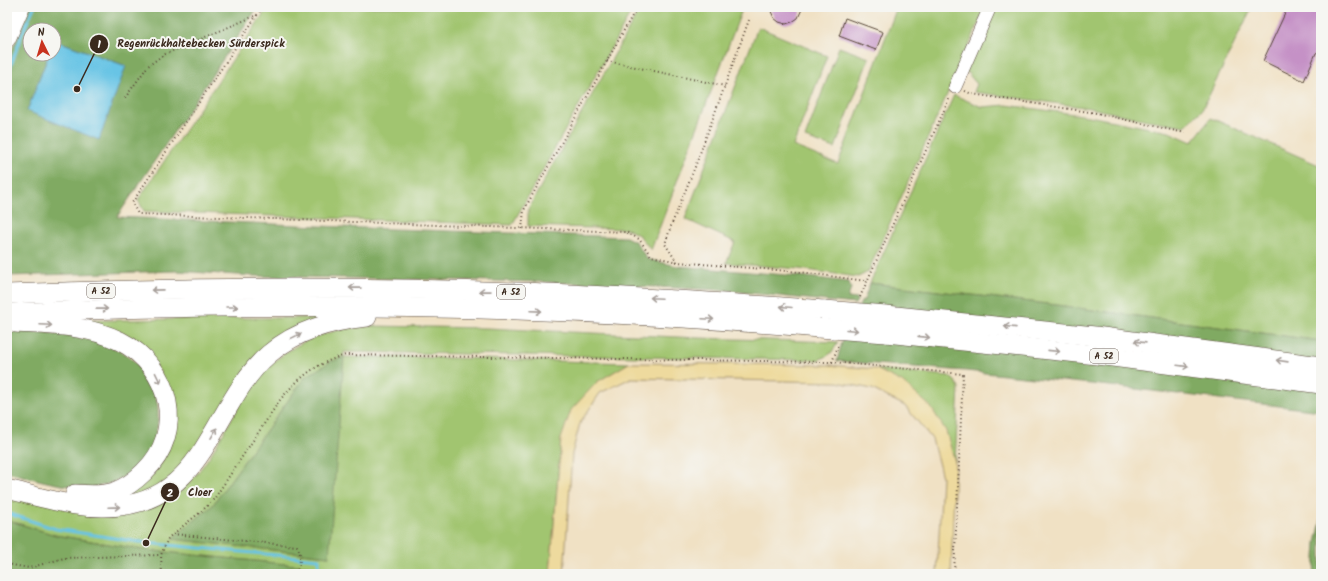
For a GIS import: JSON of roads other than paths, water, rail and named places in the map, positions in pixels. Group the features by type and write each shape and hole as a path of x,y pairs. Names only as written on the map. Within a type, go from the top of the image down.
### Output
{"highway":[{"name":"A 52","path":"7,294 196,289 342,288 524,292 728,303 825,310 886,324 1097,355 1321,384"},
{"name":"A 52","path":"7,313 203,307 497,309 734,320 818,328 886,324 1095,336 1321,366"},
{"path":"7,489 70,504 93,507 120,506 144,501 166,490 186,474 205,448 237,393 254,370 269,354 289,339 313,328 342,320 374,316 408,308"},
{"path":"7,322 62,326 95,332 120,341 142,356 157,373 166,396 169,418 164,444 153,464 136,480 114,492 89,495 64,493 7,478"}],"main road":[{"path":"7,39 14,13"}],"street":[{"path":"955,87 990,7"}],"water":[{"path":"62,43 126,66 99,140 27,111 46,62 62,62"}],"waterway":[{"path":"7,76 22,34 34,7"},
{"path":"7,513 56,529 146,543 319,559 318,574"}],"place":[{"name":"Regenrückhaltebecken Sürderspick","path":"77,89"},
{"name":"Cloer","path":"146,543"}]}
